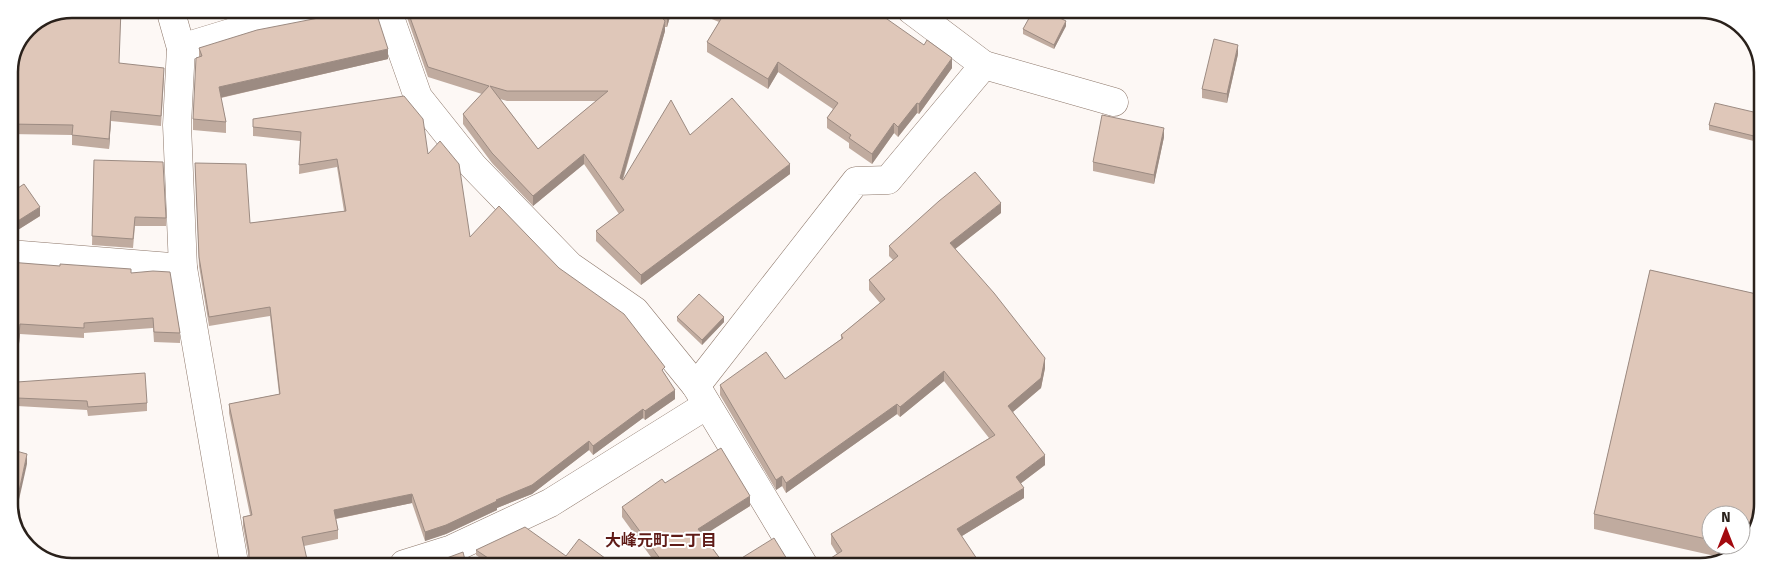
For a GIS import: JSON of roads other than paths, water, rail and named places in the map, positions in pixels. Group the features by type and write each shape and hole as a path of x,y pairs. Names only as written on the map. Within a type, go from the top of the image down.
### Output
{"street":[{"path":"173,18 181,48 178,124 183,268 233,558"},
{"path":"181,48 253,26 292,18"},
{"path":"390,18 418,97 474,166 570,266 635,311 701,396 799,558"},
{"path":"922,18 984,65 1114,102"},
{"path":"423,558 452,549 550,503 701,396 856,180 888,180 984,65"},
{"path":"18,255 183,268"}],"district":[{"name":"大峰元町二丁目","path":"661,540"}]}
